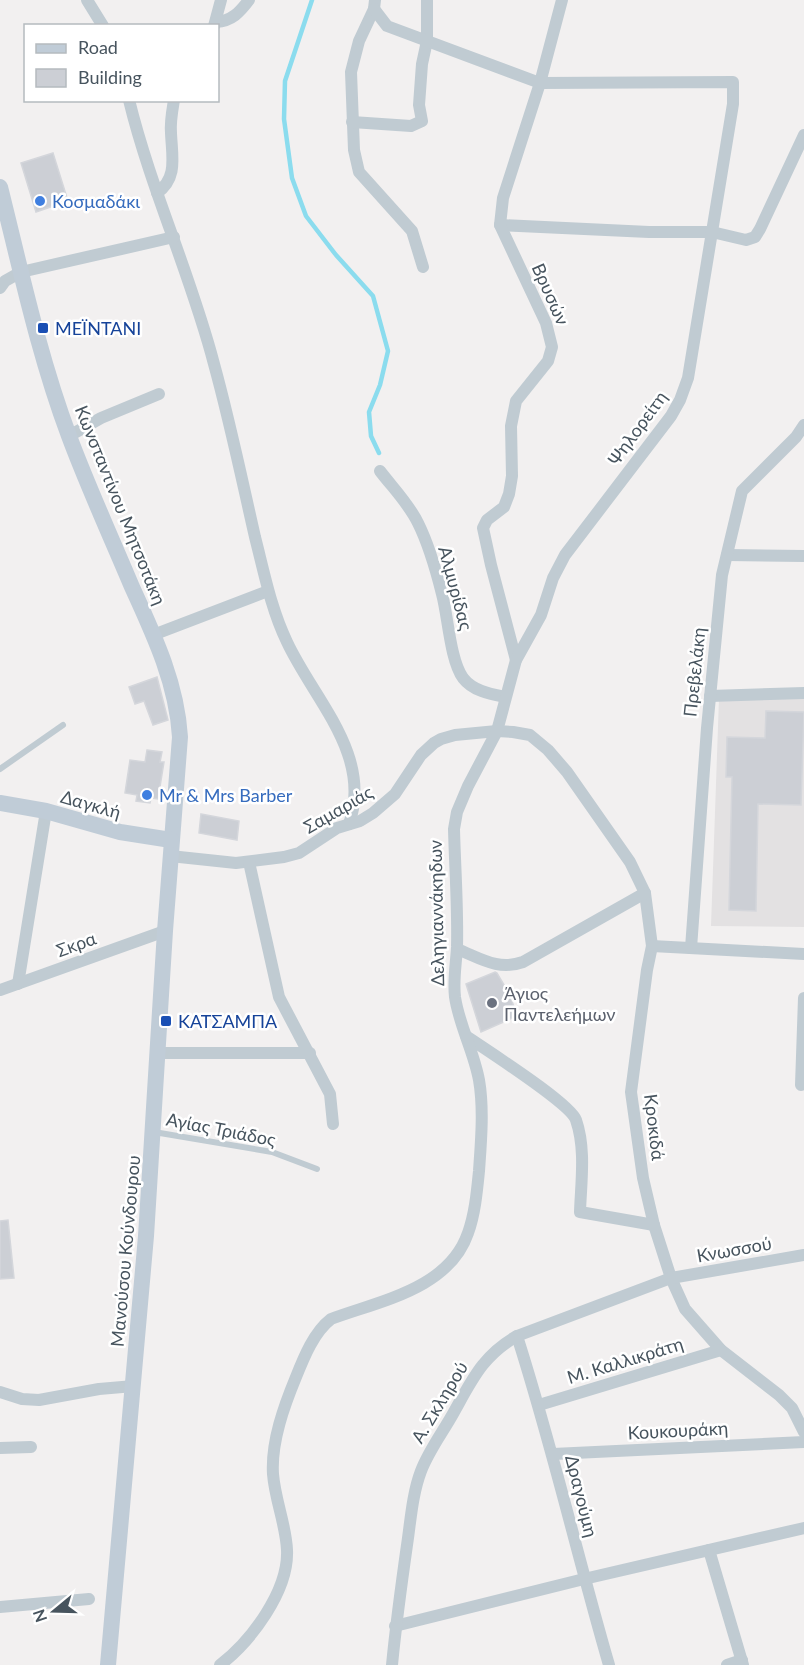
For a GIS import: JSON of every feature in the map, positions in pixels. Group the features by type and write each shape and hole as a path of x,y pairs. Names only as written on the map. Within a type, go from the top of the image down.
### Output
{"main road":[{"name":"Κωνσταντίνου Μητσοτάκη","path":"0,187 40,345 69,436 153,635 174,692 180,737 170,848"},
{"name":"Δαγκλή","path":"0,803 46,811 170,848"},
{"name":"Μανούσου Κούνδουρου","path":"108,1665 134,1386 154,1132 170,848"}],"street":[{"path":"87,0 102,24"},
{"path":"221,0 215,24 234,16 249,0"},
{"path":"352,122 411,126 422,121 419,105 422,64 427,41 427,0"},
{"path":"562,0 540,83 503,198 500,225 650,232 712,232 746,240 755,237 804,135"},
{"path":"374,4 387,26 540,83"},
{"path":"374,4 359,41 351,72 354,150 359,172 412,231 423,267"},
{"name":"Ψηλορείτη","path":"497,731 516,660 541,615 553,578 565,555 680,400 688,378 733,104 733,82 540,83"},
{"path":"129,102 137,135 174,237 214,364 268,591 286,640 305,676 342,734 349,756 356,798 350,824"},
{"path":"157,193 166,187 173,172 171,120 174,102"},
{"name":"Βρυσών","path":"500,225 546,323 552,347 548,361 516,401 511,426 512,476 509,494 504,507 487,520 483,528 516,660"},
{"path":"2,282 21,272 174,237"},
{"path":"69,436 100,418 159,394"},
{"name":"Πρεβελάκη","path":"691,948 710,696 722,575 742,491 796,437 804,425"},
{"name":"Αλμυρίδας","path":"380,471 418,523 442,595 458,669 464,680 484,692 505,697"},
{"path":"727,555 804,556"},
{"path":"153,635 268,591"},
{"path":"710,696 804,693"},
{"name":"Σαμαριάς","path":"170,848 226,862 249,862 299,853 337,828 373,813 395,794 421,755 434,742 455,735 497,731"},
{"name":"Κροκιδά","path":"497,731 530,735 548,750 567,772 630,862 645,893 652,946 631,1092 644,1178 654,1225 671,1278 685,1309 721,1350 779,1395 792,1408 804,1432"},
{"name":"Δεληγιαννάκηδων","path":"220,1665 252,1633 268,1612 281,1585 288,1551 273,1472 274,1452 285,1402 317,1334 331,1319 393,1297 437,1275 459,1252 468,1234 478,1185 481,1129 479,1081 456,1000 453,977 457,948 454,829 457,812 468,786 497,731"},
{"path":"18,984 46,811"},
{"path":"249,862 279,997 330,1094 333,1124"},
{"path":"457,948 497,965 511,966 523,962 645,893"},
{"name":"Σκρα","path":"0,990 165,931"},
{"path":"652,946 804,954"},
{"path":"801,1085 804,998"},
{"path":"466,1036 551,1095 575,1118 582,1144 580,1212 654,1225"},
{"path":"157,1053 310,1053"},
{"name":"Κνωσσού","path":"671,1278 804,1255"},
{"name":"Α. Σκληρού","path":"392,1665 395,1626 420,1474 427,1456 477,1369 502,1344 517,1336 671,1278"},
{"name":"Δραγούμη","path":"517,1336 553,1454 584,1579 609,1665"},
{"name":"Μ. Καλλικράτη","path":"539,1405 721,1350"},
{"path":"0,1392 22,1399 39,1400 99,1389 134,1386"},
{"name":"Κουκουράκη","path":"553,1454 804,1442"},
{"path":"0,1448 31,1447"},
{"path":"395,1626 804,1528"},
{"path":"708,1550 743,1663 727,1665"},
{"path":"0,1607 88,1599"}],"lane":[{"path":"0,769 63,725"},
{"name":"Αγίας Τριάδος","path":"154,1132 272,1152 317,1169"}],"shaded area":[{"path":"719,698 804,698 804,927 711,926"}],"building":[{"path":"53,153 68,201 36,212 21,163"},
{"path":"157,677 168,720 153,725 144,701 135,704 129,687"},
{"path":"766,711 804,712 801,805 758,804 756,911 729,910 732,777 726,777 727,737 765,738"},
{"path":"147,750 162,752 160,762 164,762 158,799 151,798 150,803 136,801 137,795 125,793 130,760 145,762"},
{"path":"201,814 239,821 237,840 199,833"},
{"name":"Άγιος Παντελεήμων","path":"495,972 510,995 517,1016 481,1032 466,984"},
{"path":"8,1220 14,1278 0,1279 0,1221"}],"waterway":[{"path":"312,0 285,81 284,119 292,178 306,216 336,255 373,296 388,351 380,385 369,412 371,436 379,453"}],"place":[{"name":"Κοσμαδάκι","path":"40,201"},
{"name":"ΜΕΪΝΤΑΝΙ","path":"43,328"},
{"name":"Mr & Mrs Barber","path":"147,795"},
{"name":"Άγιος Παντελεήμων","path":"492,1003"},
{"name":"ΚΑΤΣΑΜΠΑ","path":"166,1021"}]}
